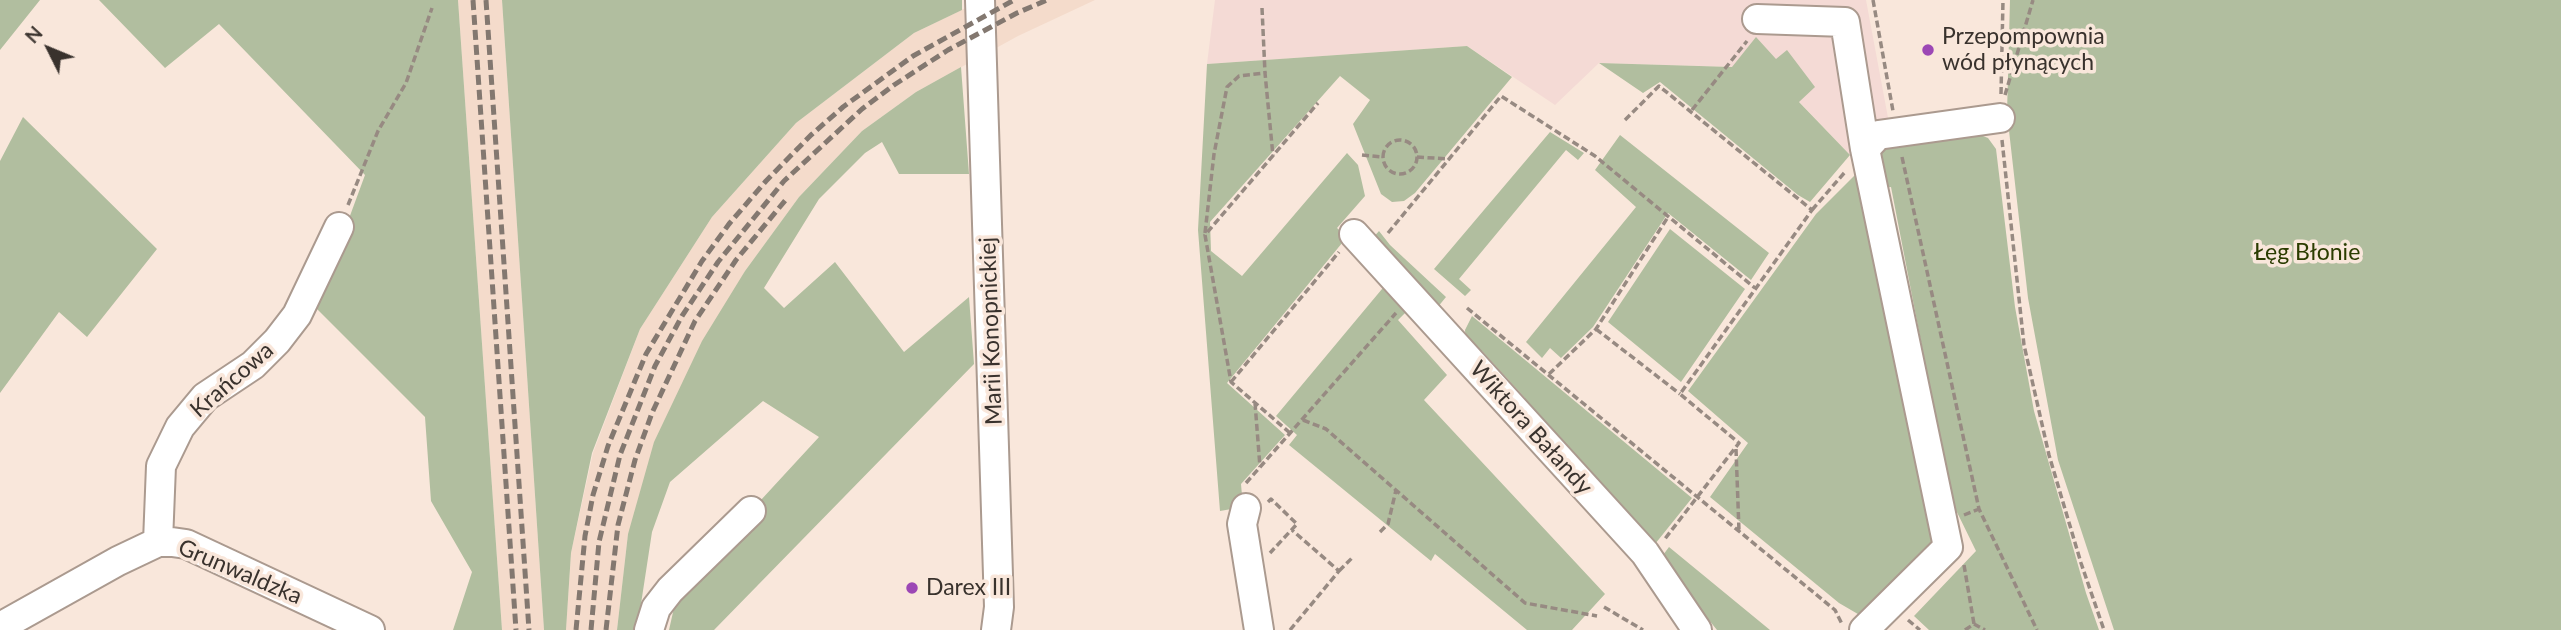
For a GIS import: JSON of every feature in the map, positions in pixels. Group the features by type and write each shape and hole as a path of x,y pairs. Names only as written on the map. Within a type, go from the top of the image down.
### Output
{"street":[{"name":"Marii Konopnickiej","path":"980,0 1000,622"},
{"path":"1760,19 1845,22 1865,149 1948,547 1864,630"},
{"path":"1865,149 1878,135 2002,107"},
{"name":"Krańcowa","path":"158,542 161,466 180,427 205,397 253,365 298,315 339,227"},
{"name":"Wiktora Bałandy","path":"1354,233 1649,558 1697,630"},
{"path":"1246,508 1242,524 1259,630"},
{"path":"649,630 656,608 670,590 751,511"},
{"name":"Grunwaldzka","path":"0,627 118,561 158,542 186,544 370,630"}],"path":[{"path":"1873,0 1896,131 1979,509 2037,630"},
{"path":"2003,0 2002,107 2024,345 2049,455 2104,630"},
{"path":"2002,107 2033,0"},
{"path":"339,227 378,131 406,83 432,8"},
{"path":"1262,8 1273,156"},
{"path":"1692,110 1760,19"},
{"path":"1265,74 1239,76 1227,87 1214,154 1205,235 1231,382 1290,433"},
{"path":"1625,120 1659,86 1692,110 1812,210"},
{"path":"1388,233 1501,96 1595,156 1755,288"},
{"path":"1205,235 1318,103"},
{"path":"1400,140 1412,145 1417,157 1412,169 1400,174 1388,169 1383,157 1388,145 1400,140"},
{"path":"1679,394 1812,210 1865,149"},
{"path":"1362,155 1383,157"},
{"path":"1417,157 1449,159"},
{"path":"1549,374 1596,328 1668,217"},
{"path":"1231,382 1354,233"},
{"path":"1267,542 1269,554 1297,524 1271,499 1262,506 1246,508 1245,484 1411,296"},
{"path":"1467,308 1835,610 1845,630"},
{"path":"1596,328 1739,443 1649,558"},
{"path":"1255,403 1260,467"},
{"path":"1303,419 1326,429 1525,603 1597,616"},
{"path":"1736,447 1739,531"},
{"path":"1380,532 1388,524 1396,490"},
{"path":"1971,513 1979,509"},
{"path":"1292,530 1339,571"},
{"path":"1948,547 1966,567 1974,624"},
{"path":"1290,630 1353,558"},
{"path":"1604,607 1643,630"},
{"path":"1965,630 1974,624"},
{"path":"1974,624 1984,630"}],"shaded area":[{"path":"458,0 502,0 544,630 502,630"},
{"path":"982,0 1095,0 1018,36 916,92 862,131 799,197 745,271 628,534 617,630 566,630 571,553 593,453 640,329 712,217 796,123 914,33"},
{"path":"1215,0 1866,0 1889,123 1850,155 1767,68 1599,63 1555,105 1467,46 1207,64"}],"green space":[{"path":"0,0 40,0 0,50"},
{"path":"99,0 458,0 502,630 453,630 472,572 431,501 425,417 316,308 365,175 219,24 165,68"},
{"path":"502,0 962,0 962,10 914,33 796,123 712,217 640,329 592,453 571,553 566,630 544,630"},
{"name":"Łęg Błonie","path":"2010,0 2561,0 2561,630 2114,630 2058,460 2028,298 2007,113"},
{"path":"1756,37 1776,59 1787,50 1815,87 1799,102 1850,155 1810,202 1660,82 1643,93 1599,63 1732,67"},
{"path":"1467,46 1512,77 1415,193 1404,201 1392,202 1381,194 1353,124 1370,100 1340,76 1210,222 1211,251 1242,276 1347,153 1358,165 1365,196 1337,228 1347,237 1227,383 1285,435 1241,484 1243,507 1220,511 1198,230 1207,64"},
{"path":"961,67 969,174 899,174 882,142 865,153 819,199 764,288 784,308 835,262 904,352 969,297 974,364 714,630 669,630 678,590 819,437 763,401 670,482 652,532 637,630 617,630 628,534 654,442 702,341 745,271 799,197 862,131 916,92"},
{"path":"23,117 157,249 87,337 59,312 0,393 0,161"},
{"path":"1550,132 1584,153 1578,160 1566,150 1459,279 1471,290 1465,296 1434,269"},
{"path":"1978,134 1988,138 1996,149 2015,307 2034,411 2099,630 1929,630 1914,616 1976,551 1952,502 1891,187 1882,188 1878,160 1880,147"},
{"path":"1620,135 1769,253 1751,280 1668,213 1593,327 1561,358 1550,348 1542,358 1526,342 1636,207 1595,170"},
{"path":"1860,170 1903,401 1939,527 1936,542 1863,617 1839,603 1710,497 1748,443 1688,391 1816,214"},
{"path":"1670,229 1745,289 1681,382 1608,322"},
{"path":"1379,231 1390,245 1446,297 1437,308 1371,240"},
{"path":"1387,283 1411,307 1398,320 1447,375 1424,400 1605,594 1572,630 1527,630 1435,554 1431,561 1289,445 1297,435 1276,416"},
{"path":"1472,316 1692,498 1651,549 1523,407 1525,398 1482,351 1476,355 1466,343 1465,330"},
{"path":"1669,547 1770,630 1717,630 1660,559"}],"railway":[{"path":"473,0 516,630"},
{"path":"486,0 529,630"},
{"path":"576,630 585,536 593,495 608,446 646,354 702,261 766,181 843,107 913,56 1014,0"},
{"path":"591,630 599,542 620,455 655,366 682,316 718,262 784,181 862,109 948,50 1047,0"},
{"path":"606,630 618,525 635,460 652,413 695,321 736,260 788,197"}],"place":[{"name":"Przepompownia wód płynących","path":"1928,50"},
{"name":"Darex III","path":"912,588"}]}
